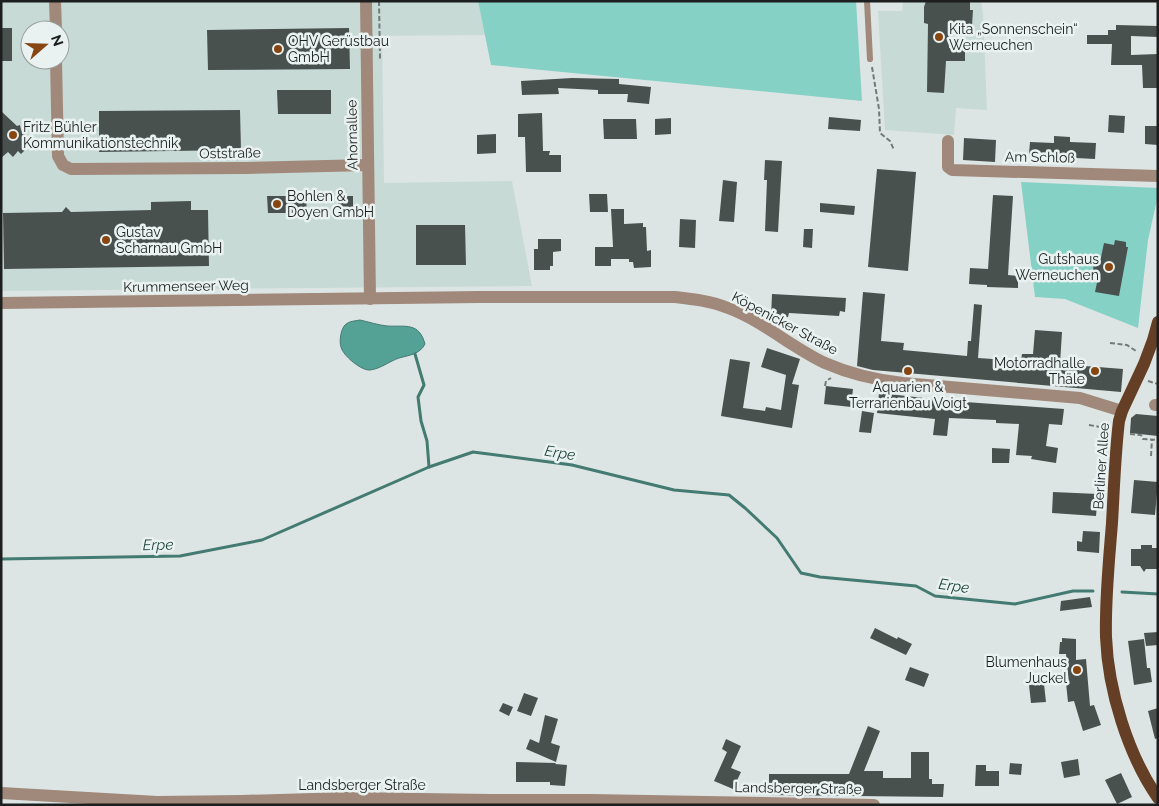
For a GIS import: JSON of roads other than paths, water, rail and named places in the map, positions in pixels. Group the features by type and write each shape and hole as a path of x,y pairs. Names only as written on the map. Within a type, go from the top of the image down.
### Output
{"main road":[{"name":"Berliner Allee","path":"1158,322 1144,364 1122,411 1118,430 1107,590 1106,639 1108,663 1116,704 1132,748 1158,798"}],"street":[{"path":"55,1 56,20"},
{"name":"Ahornallee","path":"366,1 370,299"},
{"name":"Oststraße","path":"56,70 58,156 63,165 71,169 368,165"},
{"name":"Am Schloß","path":"948,141 948,167 952,170 1158,176"},
{"name":"Köpenicker Straße","path":"370,299 653,296 692,299 713,303 737,312 812,356 856,375 903,383 1080,398 1122,411"},
{"name":"Krummenseer Weg","path":"1,303 370,299"},
{"name":"Landsberger Straße","path":"1,793 157,802 242,802 347,798 406,802 590,800 874,805"}],"lane":[{"path":"867,1 870,59"}],"waterway":[{"path":"415,354 424,385 418,397 421,421 427,441 429,467"},
{"name":"Erpe","path":"1,559 180,556 262,540 429,467 473,452 572,465 674,490 729,495 777,538 801,573 820,577 916,586 935,596 1015,604 1073,591 1093,591"},
{"name":"Erpe","path":"1122,592 1158,594"}],"place":[{"name":"Kita „Sonnenschein“ Werneuchen","path":"939,37"},
{"name":"OHV Gerüstbau GmbH","path":"278,49"},
{"name":"Fritz Bühler Kommunikationstechnik","path":"13,135"},
{"name":"Bohlen & Doyen GmbH","path":"277,204"},
{"name":"Gustav Scharnau GmbH","path":"106,240"},
{"name":"Gutshaus Werneuchen","path":"1109,267"},
{"name":"Aquarien & Terrarienbau Voigt","path":"908,371"},
{"name":"Motorradhalle Thäle","path":"1095,371"},
{"name":"Blumenhaus Juckel","path":"1077,670"}]}
